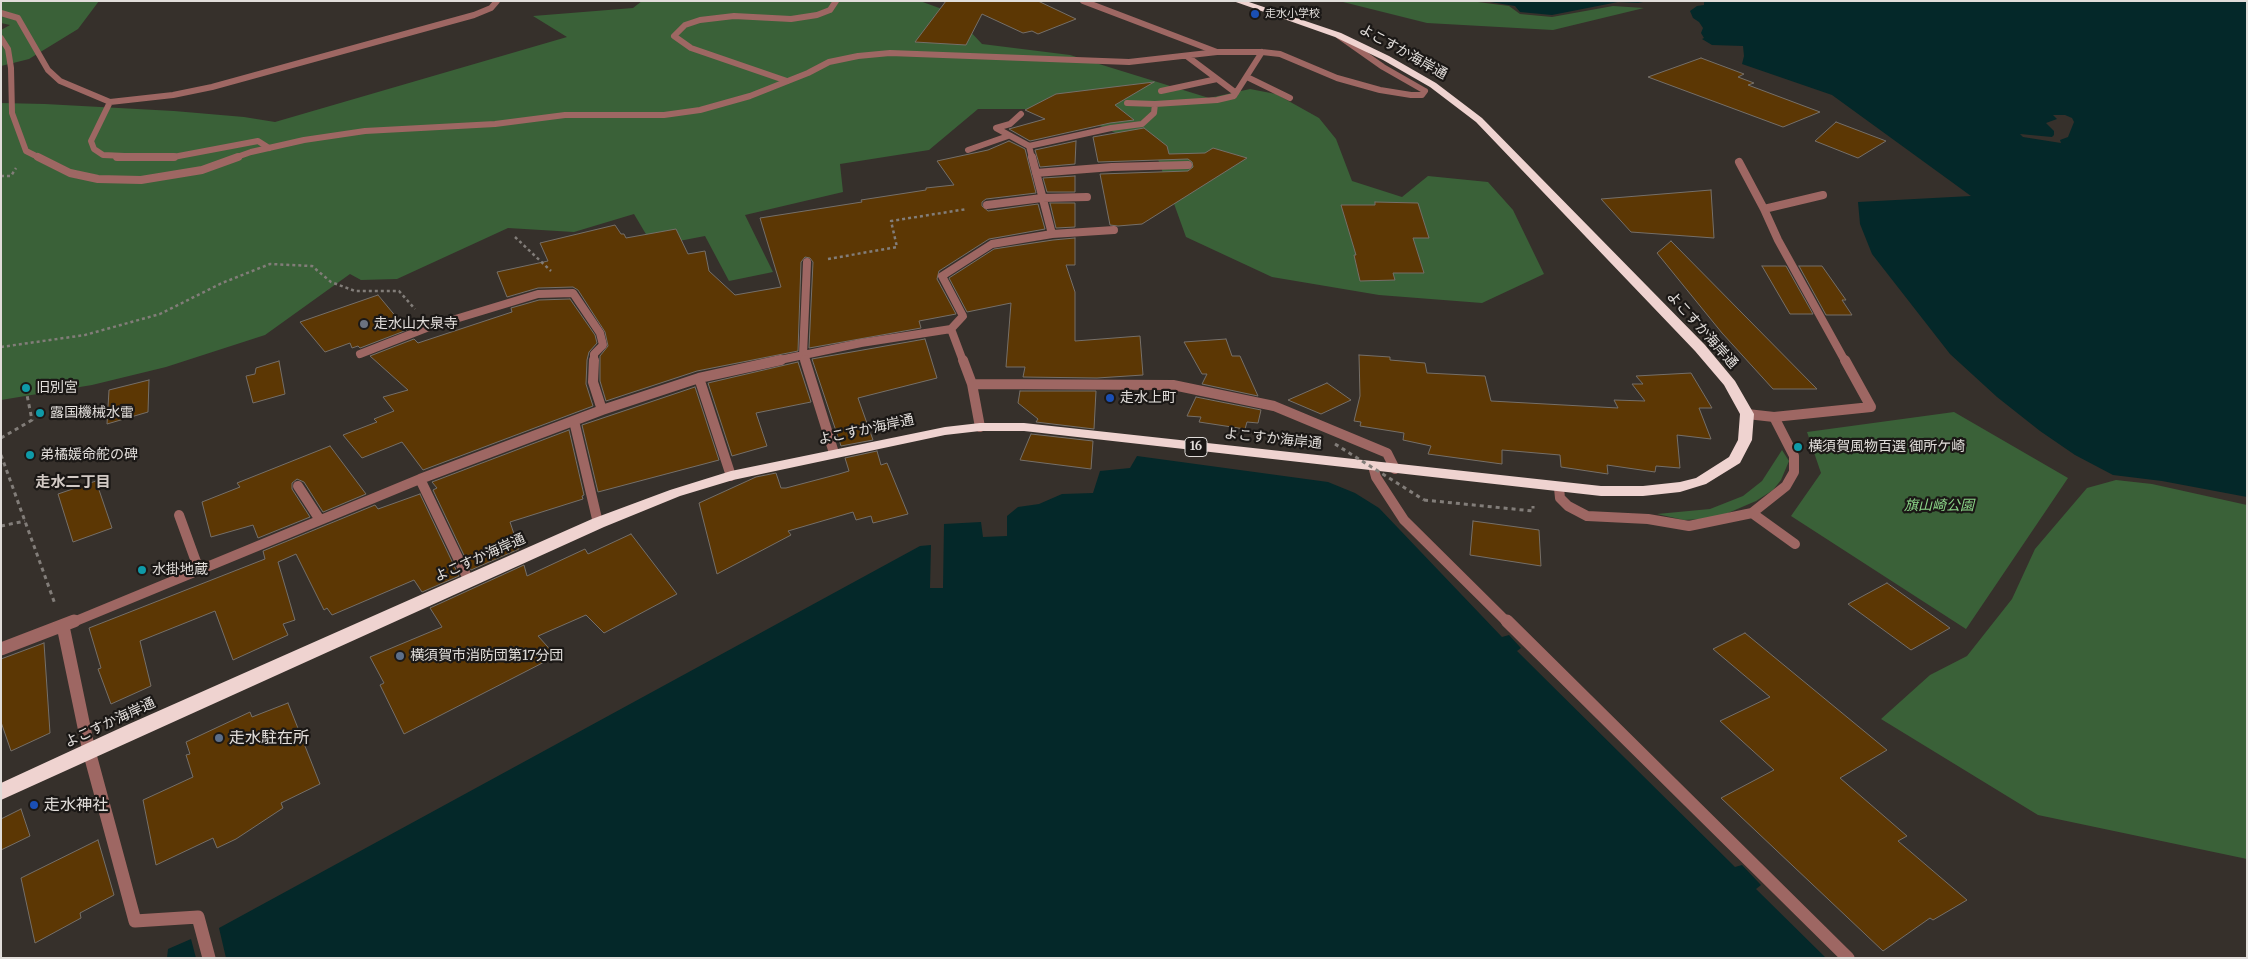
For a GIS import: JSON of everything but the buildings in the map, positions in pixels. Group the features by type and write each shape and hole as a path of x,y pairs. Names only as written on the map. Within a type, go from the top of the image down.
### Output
{"highway":[{"name":"よこすか海岸通","path":"1,792 598,523 675,493 731,476 945,431 980,427 1024,428 1559,488 1601,491 1644,491 1680,487 1701,481 1735,460 1745,440 1747,414 1730,384 1700,348 1479,120 1433,85 1386,58 1338,35 1237,1"}],"street":[{"path":"1,12 18,18 48,70 60,81 110,102 173,95 212,87 474,14 491,8 497,1"},
{"path":"787,81 691,48 674,36 685,25 700,20 734,16 792,19 817,15 830,10 836,1"},
{"path":"1083,1 1217,52"},
{"path":"1,38 8,49 11,68 12,112 26,151 70,173 98,179 141,180 202,170 251,152 304,140 365,131 495,124 565,115 664,115 750,96 829,62 858,56 890,53 1129,62 1188,57 1217,52 1262,52 1280,54 1337,78 1380,90 1411,95 1422,95 1425,91 1383,67 1338,35"},
{"path":"1127,103 1156,104 1217,100 1236,94 1262,52"},
{"path":"1188,57 1236,94"},
{"path":"1247,77 1290,98"},
{"path":"1161,91 1217,79"},
{"path":"110,102 91,142 94,150 103,154 124,158 168,158 258,141 269,148"},
{"path":"1021,114 1010,124 996,128 1029,146 1111,128 1142,124 1154,113 1156,104"},
{"path":"968,150 1008,136"},
{"path":"1029,146 1052,234"},
{"path":"1739,162 1778,240 1871,407 1774,417 1747,414"},
{"path":"1036,173 1112,166 1188,165"},
{"path":"1764,209 1823,195"},
{"path":"987,205 1042,198 1087,197"},
{"path":"1,649 63,626 420,479 602,410 699,378 861,343 951,329 963,316 942,276 992,244 1052,234 1114,230"},
{"path":"807,262 803,355 834,453"},
{"path":"360,354 429,327 538,294 573,293 600,333 603,344 594,354 593,382 602,410"},
{"path":"951,329 972,384 980,427"},
{"path":"699,378 731,476"},
{"path":"972,384 1173,386 1274,406 1387,453 1395,469"},
{"path":"1559,488 1560,498 1568,506 1587,516 1648,519 1689,526 1752,513 1786,486 1794,472 1794,456 1774,417"},
{"path":"574,420 598,523"},
{"path":"1373,466 1376,476 1404,520 1848,958"},
{"path":"420,479 469,581"},
{"path":"298,486 320,520"},
{"path":"1752,513 1795,544"},
{"path":"179,515 199,570"},
{"path":"63,626 89,751 135,921 198,917 208,958"}],"path":[{"path":"807,262 896,247 891,221 987,205"},
{"path":"515,237 573,293"},
{"path":"1,347 85,335 160,314 222,283 270,264 312,266 331,282 356,291 399,291 429,327"},
{"path":"1,438 32,420 25,385"},
{"path":"1335,444 1424,500 1533,511"},
{"path":"1,455 63,626"},
{"path":"1,526 25,521"}],"green space":[{"path":"1,1 99,1 78,29 29,59 1,66 1,30 10,25 1,23"},
{"path":"642,1 920,1 953,13 982,44 1070,55 1209,98 1250,89 1276,94 1319,118 1336,139 1352,181 1402,197 1428,176 1488,182 1513,210 1544,274 1482,303 1379,295 1272,277 1186,237 1155,151 1063,109 978,109 929,150 840,164 843,192 745,215 773,272 729,281 705,236 653,246 634,214 574,232 508,228 397,279 361,280 350,274 265,335 166,367 92,385 1,400 1,103 174,111 244,117 275,122 567,37 533,16 633,8"},
{"path":"1339,1 1470,1 1509,6 1520,14 1552,17 1613,6 1644,8 1553,30 1427,23"},
{"name":"旗山崎公園","path":"1954,412 2068,478 1966,629 1791,516 1821,473 1807,432"},
{"path":"1782,450 1789,461 1781,480 1773,490 1756,501 1721,516 1703,519 1684,520 1657,514 1710,509 1743,496 1762,481"},
{"path":"2116,480 2152,484 2247,505 2247,859 2038,815 1881,719 1930,675 1967,656 2012,599 2035,549 2087,488"}],"water":[{"path":"1484,1 1648,1 1638,3 1618,2 1552,15 1520,12 1515,6"},
{"path":"1704,1 2247,1 2247,497 2162,481 2113,475 2075,455 2040,431 1997,397 1950,354 1872,254 1860,224 1858,202 1971,196 1832,95 1742,64 1744,56 1743,46 1712,45 1702,39 1704,38 1701,33 1703,28 1693,18 1690,11 1697,6 1704,5","holes":["2053,115 2065,115 2072,118 2074,122 2068,137 2060,140 2061,143 2023,137 2020,134 2052,137 2054,131 2046,123 2057,119"]},
{"path":"1137,456 1328,482 1355,493 1379,508 1502,637 1509,635 1521,648 1517,651 1735,867 1742,865 1761,885 1756,889 1826,958 226,958 219,928 920,546 931,545 930,588 943,588 944,524 981,522 983,537 1007,536 1007,516 1018,507 1039,504 1062,494 1093,493 1100,471 1130,468"},
{"path":"191,939 196,958 167,958 168,949"}],"place":[{"name":"走水小学校","path":"1255,14"},
{"name":"走水山大泉寺","path":"364,324"},
{"name":"旧別宮","path":"26,388"},
{"name":"走水上町","path":"1110,398"},
{"name":"露国機械水雷","path":"40,413"},
{"name":"横須賀風物百選 御所ケ崎","path":"1798,447"},
{"name":"弟橘媛命舵の碑","path":"30,455"},
{"name":"水掛地蔵","path":"142,570"},
{"name":"横須賀市消防団第17分団","path":"400,656"},
{"name":"走水駐在所","path":"219,738"},
{"name":"走水神社","path":"34,805"}],"district":[{"name":"走水二丁目","path":"73,483"}]}
